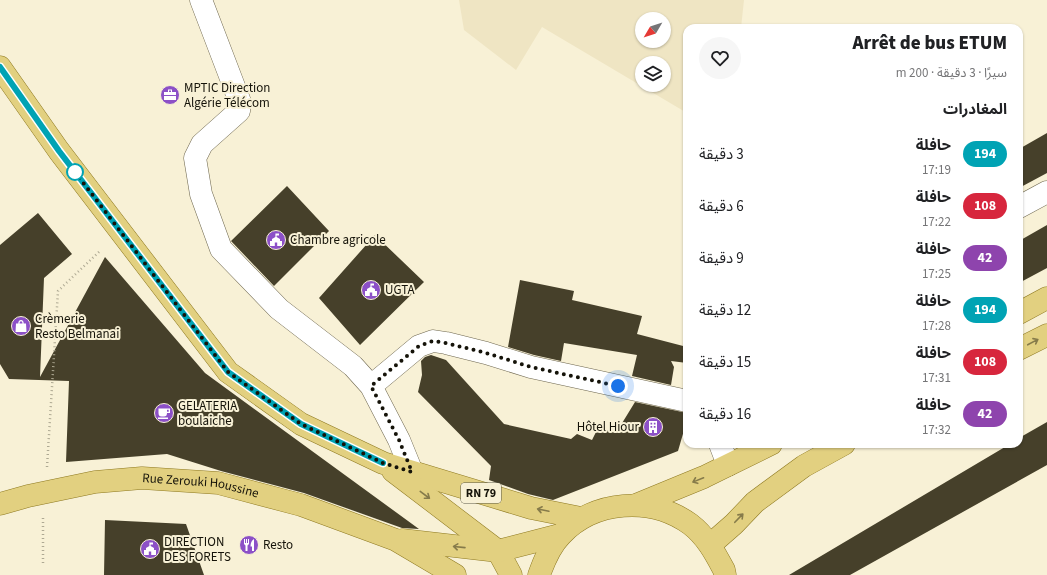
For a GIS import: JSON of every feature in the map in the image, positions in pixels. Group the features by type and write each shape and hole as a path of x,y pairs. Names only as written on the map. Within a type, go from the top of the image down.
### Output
{"main road":[{"name":"RN 79","path":"0,67 59,151 228,372 301,424 383,463 531,508 582,518"},
{"path":"1023,311 1047,298"},
{"path":"1023,348 1047,334"},
{"path":"636,505 704,477 763,448"},
{"path":"710,545 734,524 755,502 804,466 837,448"},
{"name":"RN 79","path":"383,463 498,551"},
{"name":"Rue Zerouki Houssine","path":"0,504 28,496 95,482 142,478 218,483 301,505 396,540"},
{"path":"539,575 544,558 560,535 582,518 607,508 636,505 664,510 690,524 710,545 724,570 724,575"},
{"path":"396,540 498,551 560,535"},
{"path":"396,540 455,575"},
{"path":"498,551 511,575"}],"street":[{"path":"201,0 240,102 239,111 202,144 195,158 201,194 221,249 279,309 353,366 371,386 399,440 412,472"},
{"path":"1023,206 1047,192"},
{"path":"371,386 419,346 433,341 486,353 531,367 683,400"},
{"path":"722,448 728,465"}],"path":[{"path":"46,473 58,291 101,250"},
{"path":"43,515 43,563"}],"shaded area":[{"path":"459,0 744,0 741,24 683,24 683,111 652,92 671,92 671,56 635,56 635,82 542,27 516,70 464,30"}],"building":[{"path":"1047,133 1047,173 1023,186 1023,147"},
{"name":"Chambre agricole","path":"287,186 329,231 274,286 231,241"},
{"name":"GELATERIA boulaiche","path":"38,213 72,254 44,278 40,377 105,257 205,373 419,529 402,528 304,493 221,471 167,454 66,462 69,381 9,379 0,364 0,245"},
{"path":"1047,225 1047,268 1023,281 1023,239"},
{"name":"UGTA","path":"375,235 424,282 360,345 319,298"},
{"path":"520,280 574,291 572,300 642,316 637,334 683,346 683,362 671,361 674,367 671,385 632,376 637,355 564,343 561,361 508,347"},
{"name":"Hôtel Hiour","path":"431,355 446,360 504,424 571,439 577,434 592,440 598,428 616,433 635,402 683,412 683,434 678,451 553,500 528,494 489,480 491,466 418,392 422,375 421,361 425,357"},
{"path":"1047,422 1047,465 850,575 789,575 1003,448 1023,448 1023,436"},
{"name":"DIRECTION DES FORETS","path":"105,520 186,524 204,575 104,575"}],"bus line":[{"name":"194","path":"0,67 59,151 228,372 301,424 383,463"}],"place":[{"name":"MPTIC Direction Algérie Télécom","path":"170,95"},
{"name":"Chambre agricole","path":"276,240"},
{"name":"UGTA","path":"371,290"},
{"name":"Crèmerie Resto Belmanai","path":"21,326"},
{"name":"GELATERIA boulaiche","path":"164,413"},
{"name":"Hôtel Hiour","path":"653,427"},
{"name":"Resto","path":"249,545"},
{"name":"DIRECTION DES FORETS","path":"150,549"}],"route":[{"path":"75,172 228,372 301,424 383,463 412,472 399,440 371,386 419,346 433,341 486,353 531,367 618,386"}]}
